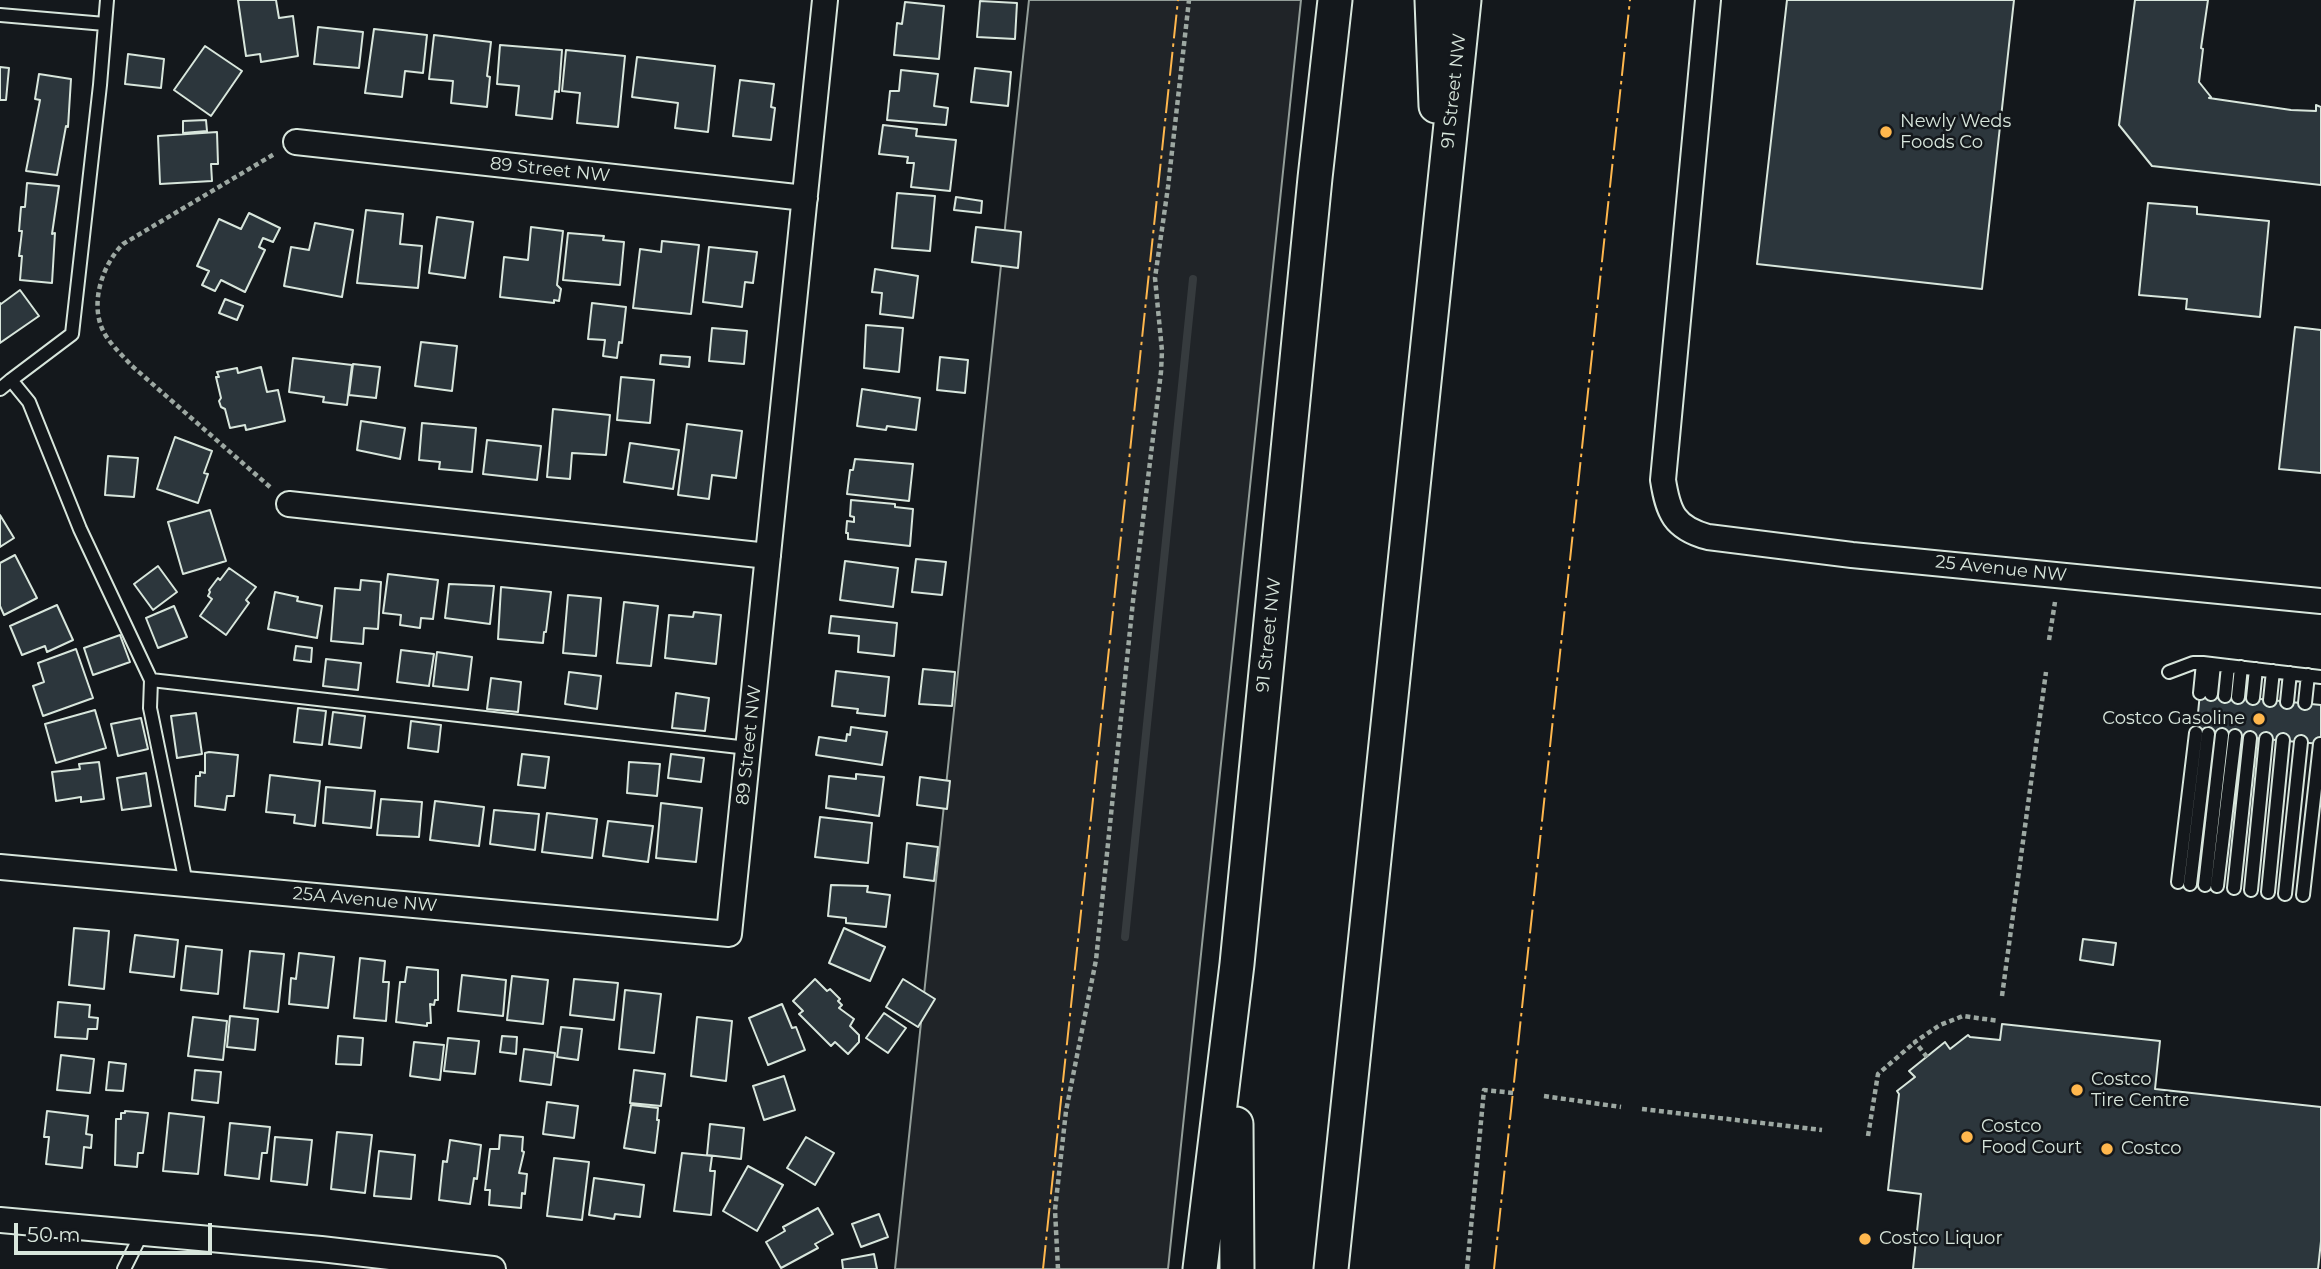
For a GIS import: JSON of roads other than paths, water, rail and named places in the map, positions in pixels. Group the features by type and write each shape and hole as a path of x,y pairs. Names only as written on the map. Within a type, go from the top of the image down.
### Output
{"main road":[{"name":"91 Street NW","path":"1200,1269 1237,964 1313,192 1335,0"},
{"path":"1432,0 1440,224"},
{"name":"91 Street NW","path":"1331,1269 1464,0"},
{"path":"1237,964 1237,1269"}],"street":[{"name":"89 Street NW","path":"729,934 825,0"},
{"name":"25 Avenue NW","path":"1708,0 1663,480 1666,504 1673,518 1695,534 1707,537 1852,555 2321,601"},
{"name":"89 Street NW","path":"296,142 805,198"},
{"path":"289,504 768,556"},
{"name":"25A Avenue NW","path":"0,867 729,934"},
{"path":"0,1220 142,1233 319,1259 493,1269"}],"lane":[{"path":"0,388 72,334 107,0"},
{"path":"0,15 105,24"},
{"path":"11,380 29,402 80,529 151,680 150,708 186,883"},
{"path":"2169,672 2193,663 2314,676 2305,703"},
{"path":"2206,694 2209,664"},
{"path":"2232,696 2234,667"},
{"path":"2253,698 2256,669"},
{"path":"2270,700 2273,671"},
{"path":"2287,702 2290,673"},
{"path":"151,680 748,748"},
{"path":"2184,883 2202,733"},
{"path":"2211,886 2228,736"},
{"path":"2234,888 2250,738"},
{"path":"2251,890 2266,739"},
{"path":"2269,892 2283,740"},
{"path":"2286,894 2301,742"},
{"path":"2303,895 2320,744"},
{"path":"124,1269 142,1233"}],"waterway":[{"path":"1125,937 1193,279"}],"place":[{"name":"Newly Weds Foods Co","path":"1886,132"},
{"name":"Costco Gasoline","path":"2259,719"},
{"name":"Costco Tire Centre","path":"2077,1090"},
{"name":"Costco Food Court","path":"1967,1137"},
{"name":"Costco","path":"2107,1149"},
{"name":"Costco Liquor","path":"1865,1239"}]}
